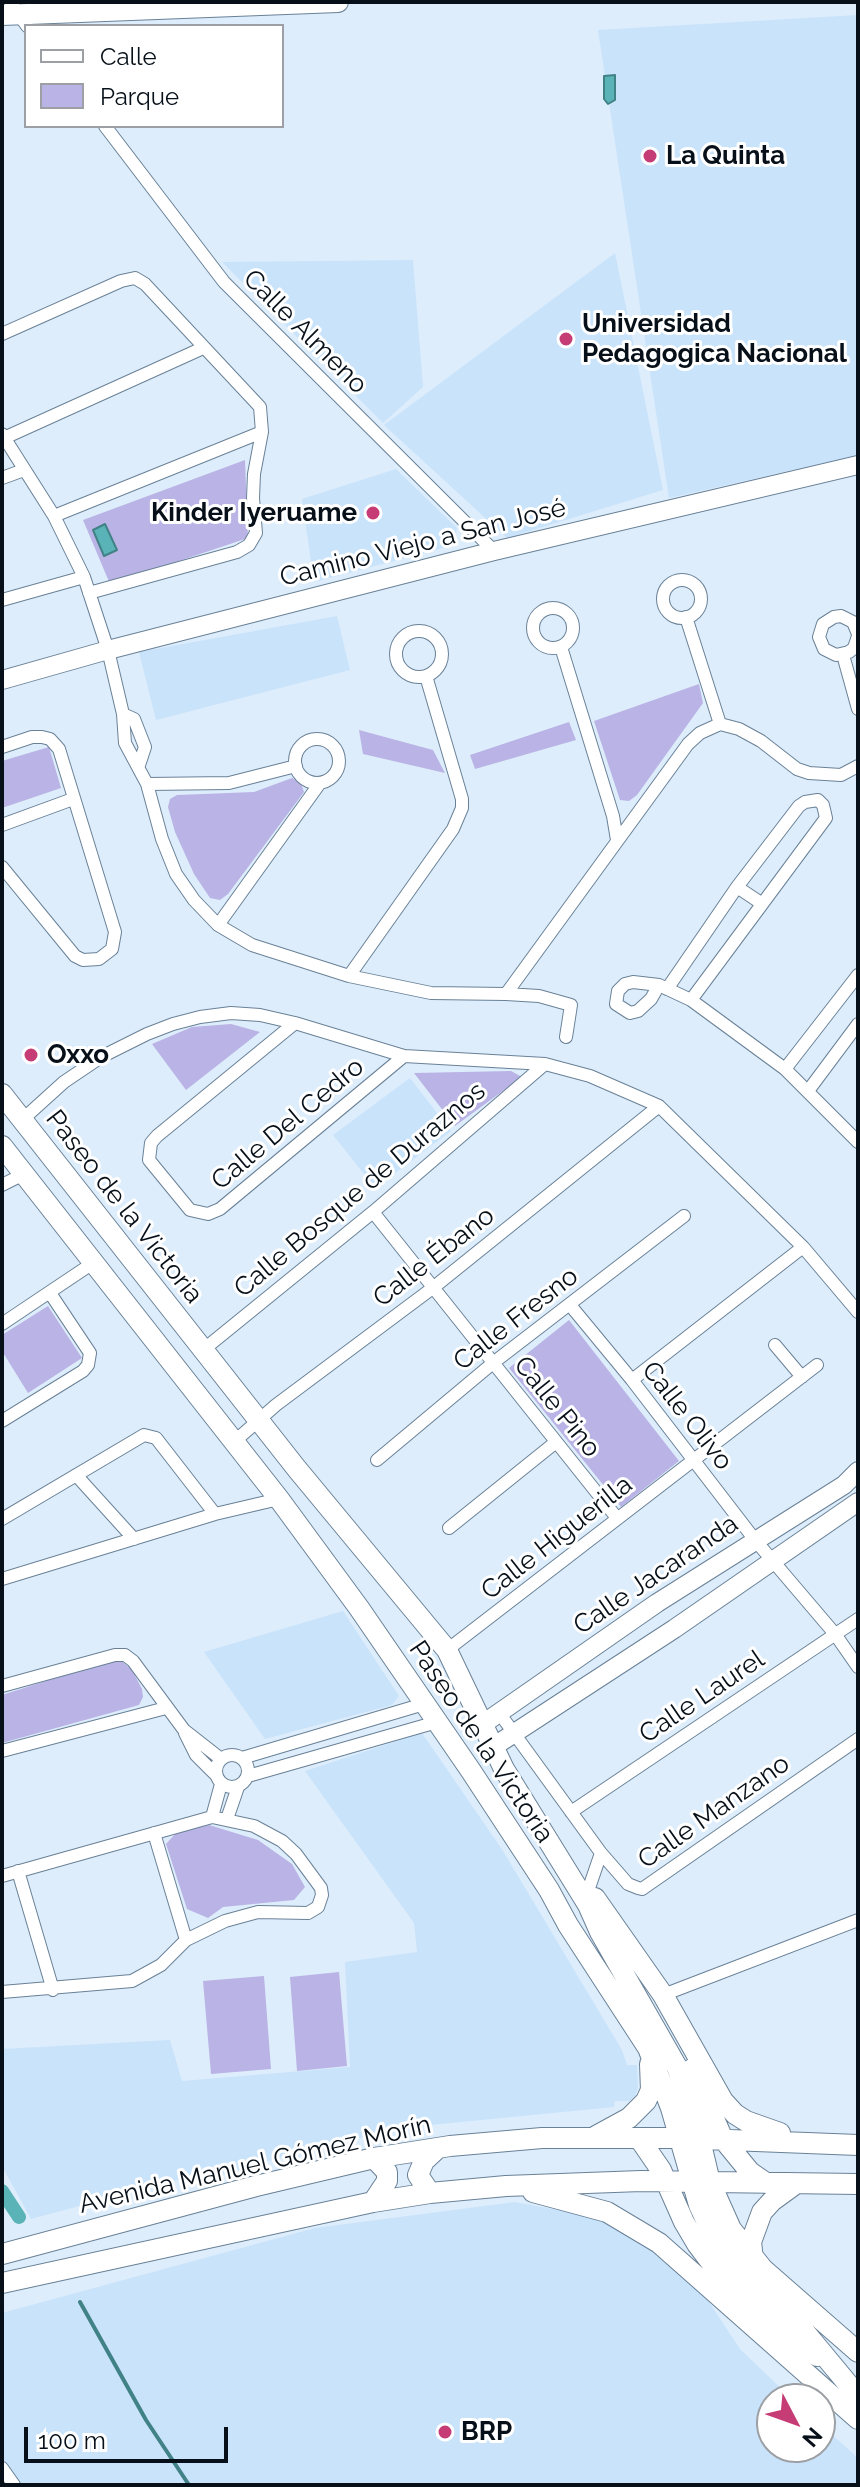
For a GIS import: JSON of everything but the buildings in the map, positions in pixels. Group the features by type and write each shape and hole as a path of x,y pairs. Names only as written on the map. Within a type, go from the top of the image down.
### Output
{"main road":[{"path":"14,15 338,2"},
{"name":"Paseo de la Victoria","path":"2,1094 332,1513 447,1650 492,1719 493,1747 588,1905 600,1932"},
{"name":"Paseo de la Victoria","path":"10,1161 235,1441 305,1533 437,1722 549,1890 568,1925 648,2048 679,2138 700,2181 699,2205 724,2251 804,2331 858,2396"},
{"path":"305,1533 332,1513"},
{"path":"516,1789 531,1797 544,1812 589,1888 663,1995 723,2101 735,2114 758,2127 819,2143"},
{"path":"549,1890 574,1914 600,1932 638,1977 685,2055 723,2139 750,2172 766,2183"},
{"path":"600,1932 671,2054 686,2090 700,2138 700,2181 753,2259 858,2352"},
{"path":"594,2138 629,2118 646,2101 652,2079 648,2048"},
{"name":"Avenida Manuel Gómez Morín","path":"5,2247 374,2158 438,2148 542,2138 700,2138 858,2145"},
{"path":"639,2138 667,2182 684,2222 725,2281 805,2349 858,2380"},
{"path":"430,2193 418,2175 424,2161 438,2148"},
{"path":"373,2202 387,2181 387,2172 374,2158"},
{"path":"2,2283 373,2202 430,2193 506,2186 700,2181 858,2184"},
{"path":"753,2259 751,2242 762,2212 794,2185"},
{"path":"506,2186 585,2204 629,2223 694,2272 858,2419"}],"street":[{"name":"Calle Almeno","path":"107,128 224,282 494,551"},
{"path":"2,334 121,281 135,278 145,284 260,407 262,432 254,474 256,533 249,545 237,552 89,593"},
{"path":"203,348 3,436 54,516 84,577 108,650 123,714 134,719 145,747 139,765 176,874 194,900 218,925 264,949 349,976 431,993 539,996 571,1005 566,1037"},
{"path":"54,516 262,432"},
{"name":"Camino Viejo a San José","path":"2,680 494,551 858,465"},
{"path":"2,478 24,470"},
{"path":"2,600 84,577"},
{"path":"841,616 853,622 858,635 854,648 843,655 829,653 820,643 823,624 828,619 841,616"},
{"path":"686,617 720,724"},
{"path":"561,647 613,816 617,840"},
{"path":"843,655 858,709"},
{"path":"349,976 453,829 462,808 426,676"},
{"path":"506,994 688,744 700,733 720,724 739,729 761,741 797,769 809,773 841,775 858,766"},
{"path":"2,747 32,737 50,739 59,749 115,932 115,942 108,954 91,961 75,956 2,867"},
{"path":"218,925 320,783 333,776 339,762 335,748 330,743 315,739 302,745 295,759 296,766 307,781 320,783"},
{"path":"147,784 229,783 296,766"},
{"path":"2,825 73,799"},
{"path":"691,1000 826,818 823,805 818,800 799,806 663,987 691,1000 785,1069 858,1142"},
{"path":"737,887 761,903"},
{"path":"785,1069 858,975"},
{"path":"22,1120 64,1082 101,1057 173,1024 231,1013 260,1015 295,1023 404,1056 545,1064 590,1076 659,1106 803,1247 858,1312"},
{"name":"Calle Del Cedro","path":"295,1023 157,1136 149,1150 149,1160 190,1210 208,1214 220,1209 404,1056"},
{"path":"808,1091 858,1024"},
{"name":"Calle Bosque de Duraznos","path":"203,1350 373,1212 545,1064"},
{"name":"Calle Ébano","path":"235,1441 434,1287 659,1106"},
{"path":"2,1185 10,1161"},
{"name":"Calle Pino","path":"373,1212 617,1518"},
{"name":"Calle Fresno","path":"377,1460 493,1363 684,1216"},
{"path":"632,1380 803,1247"},
{"path":"2,1324 93,1263"},
{"path":"2,1421 88,1365 90,1353 50,1293"},
{"name":"Calle Olivo","path":"570,1305 755,1540 835,1634 858,1667"},
{"path":"775,1345 802,1377"},
{"name":"Calle Higuerilla","path":"447,1650 817,1365"},
{"path":"2,1519 138,1437 150,1436 156,1438 215,1514"},
{"path":"449,1528 556,1442"},
{"name":"Calle Jacaranda","path":"492,1719 657,1603 844,1485 858,1471"},
{"path":"76,1475 134,1539"},
{"path":"2,1579 215,1514 279,1499"},
{"path":"493,1747 774,1562 858,1502"},
{"path":"657,1603 674,1629"},
{"name":"Calle Laurel","path":"571,1812 858,1619"},
{"path":"2,1686 120,1654 133,1661 184,1730 221,1759"},
{"path":"212,1817 218,1779 215,1769 221,1759 231,1755 242,1758 424,1704"},
{"path":"2,1751 166,1708"},
{"name":"Calle Manzano","path":"492,1719 514,1734 601,1853 628,1884 642,1889 858,1739"},
{"path":"227,1819 238,1787 248,1776 437,1722"},
{"path":"184,1730 196,1755 218,1779 232,1788 238,1787"},
{"path":"242,1758 248,1768 248,1776"},
{"path":"2,1876 212,1817 254,1826 282,1841 296,1854 321,1888 321,1901 315,1910 308,1913 258,1912 239,1916 186,1940 161,1965 132,1981 2,1992"},
{"path":"154,1833 186,1940"},
{"name":"Calle Manzano","path":"589,1888 601,1853"},
{"path":"18,1871 53,1990"},
{"path":"663,1995 858,1920"},
{"path":"2,2468 14,2485"}],"shaded area":[{"path":"858,15 858,455 669,498 598,30"},
{"path":"615,75 615,100 608,104 604,99 604,76"},
{"name":"Universidad Pedagogica Nacional","path":"615,253 663,490 507,538 384,425"},
{"path":"413,260 423,387 383,423 222,262"},
{"name":"Kinder Iyeruame","path":"396,469 457,528 455,540 443,548 314,582 302,499"},
{"path":"105,524 117,550 104,556 93,530"},
{"path":"337,616 350,670 156,720 139,652"},
{"path":"410,1078 451,1131 375,1188 333,1135"},
{"path":"343,1611 399,1696 392,1705 265,1739 204,1652"},
{"path":"422,1733 503,1851 622,2050 627,2065 637,2065 638,2088 635,2096 629,2101 615,2101 614,2107 430,2125 364,2137 205,2180 203,2173 31,2219 2,2166 2,2049 170,2040 182,2081 350,2067 345,1962 417,1952 414,1923 305,1771"},
{"path":"515,2202 574,2213 625,2229 693,2278 740,2349 775,2383 756,2383 756,2463 836,2463 836,2438 858,2458 858,2485 2,2485 2,2313 315,2228"}],"green space":[{"path":"245,460 248,538 110,584 83,520"},
{"path":"699,684 703,703 637,795 629,801 620,800 594,721"},
{"path":"569,722 576,740 475,769 470,755"},
{"path":"359,730 433,750 445,773 363,754"},
{"path":"49,747 61,788 2,808 2,761"},
{"path":"292,778 301,783 304,792 228,894 220,900 210,898 194,874 175,832 168,807 170,799 177,795 254,792"},
{"path":"231,1024 260,1032 186,1090 152,1044 192,1027"},
{"path":"511,1071 522,1077 455,1126 414,1073"},
{"path":"48,1306 82,1358 28,1393 2,1351 2,1335"},
{"path":"569,1320 679,1461 621,1507 509,1368"},
{"path":"118,1658 132,1670 142,1689 143,1697 139,1705 2,1743 2,1695"},
{"path":"209,1825 258,1840 292,1864 305,1887 294,1900 223,1907 208,1918 187,1909 166,1844 176,1833"},
{"path":"339,1972 347,2066 297,2071 290,1977"},
{"path":"264,1976 271,2069 211,2074 203,1981"}],"waterway":[{"path":"2,2191 19,2217"},
{"path":"80,2302 146,2420 189,2485"}],"place":[{"name":"La Quinta","path":"650,156"},
{"name":"Universidad Pedagogica Nacional","path":"566,339"},
{"name":"Kinder Iyeruame","path":"373,513"},
{"name":"Oxxo","path":"31,1055"},
{"name":"BRP","path":"445,2432"}]}
